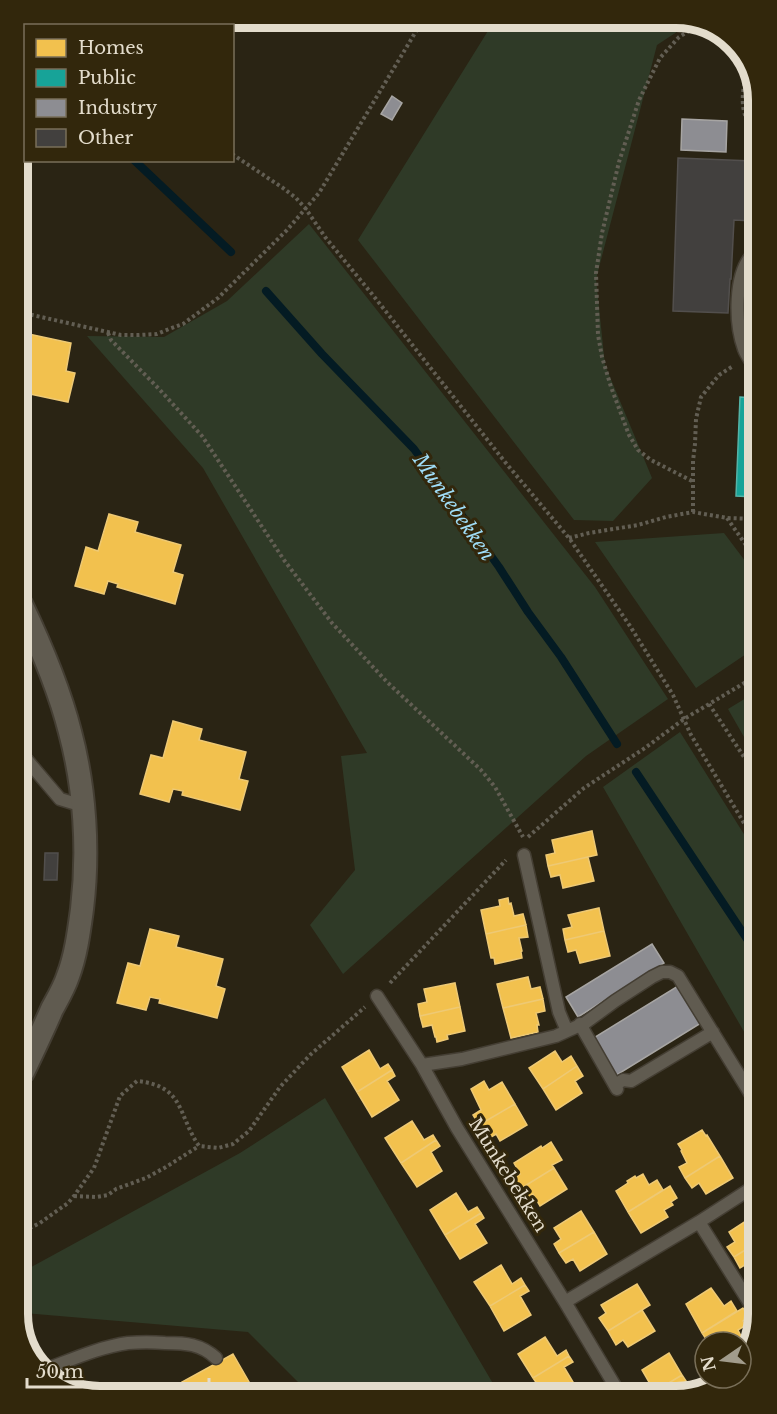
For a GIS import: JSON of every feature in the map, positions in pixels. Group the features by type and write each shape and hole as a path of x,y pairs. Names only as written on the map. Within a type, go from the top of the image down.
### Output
{"street":[{"path":"28,1061 68,975 77,941 84,892 85,845 83,806 70,731 29,620"}],"lane":[{"path":"748,260 744,265 739,284 738,310 741,334 748,356"},
{"path":"28,762 60,799 83,806"},
{"path":"524,855 560,1012 567,1031"},
{"path":"422,1065 462,1059 556,1036 585,1023 641,983 662,972 670,972 678,976 748,1090"},
{"name":"Munkebekken","path":"378,996 616,1386"},
{"path":"580,1024 616,1087 623,1080 631,1081 713,1032"},
{"path":"565,1302 748,1190"},
{"path":"699,1222 748,1300"},
{"path":"52,1367 88,1353 128,1343 144,1342 193,1345 207,1350 216,1358"}],"path":[{"path":"29,314 108,333 139,335 157,334 183,324 218,298 287,230 319,193 418,29"},
{"path":"691,30 680,37 660,58 639,100 619,162 602,233 596,273 598,335 602,357 629,435 638,450 651,460 692,481"},
{"path":"746,82 743,99 748,120"},
{"path":"234,155 283,188 306,209 325,237 568,538 630,626 673,695 691,735 748,830"},
{"path":"108,333 111,340 202,436 284,560 332,623 387,682 481,770 495,787 525,840"},
{"path":"693,512 692,481 696,419 701,397 719,375 731,366 748,366"},
{"path":"568,538 693,512 727,518 748,519"},
{"path":"727,518 748,548"},
{"path":"684,719 748,681"},
{"path":"709,704 748,763"},
{"path":"74,1196 108,1195 116,1189 146,1179 200,1146 218,1148 232,1144 249,1131 279,1087 310,1055 378,996"},
{"path":"28,1229 68,1203 74,1196 94,1168 120,1096 137,1081 151,1082 168,1090 181,1108 192,1135 200,1146"}],"green space":[{"path":"489,29 681,29 657,45 596,279 605,365 652,478 613,521 574,520 358,240"},
{"path":"309,224 595,587 668,699 586,756 343,974 310,925 355,870 341,756 367,753 203,468 87,336 164,337 227,301"},
{"path":"724,533 748,565 748,653 696,688 595,542"},
{"path":"748,697 748,744 728,709"},
{"path":"680,732 748,841 748,1039 603,787"},
{"path":"325,1098 494,1386 301,1385 248,1332 28,1313 28,1269 240,1153"}],"building: Homes":[{"path":"29,334 71,343 66,371 75,373 68,402 29,394"},
{"path":"109,514 138,522 135,532 181,545 173,572 183,575 175,604 117,587 118,584 108,581 104,594 75,586 86,547 98,551"},
{"path":"173,721 202,729 199,740 246,752 239,779 248,781 240,810 182,795 183,791 173,789 169,802 140,794 151,755 163,758"},
{"path":"592,831 597,855 548,866 546,855 555,853 552,840"},
{"path":"588,857 594,881 563,888 560,875 551,877 548,866"},
{"path":"508,898 514,916 523,914 526,925 486,934 481,910 500,906 499,900"},
{"path":"599,908 604,931 565,940 563,929 572,927 568,915"},
{"path":"526,925 528,937 519,938 522,958 495,964 494,958 491,958 486,934"},
{"path":"150,929 179,936 176,947 223,959 216,986 225,989 217,1018 159,1003 160,999 150,997 146,1010 117,1003 128,963 140,966"},
{"path":"604,931 610,956 580,963 576,950 568,952 565,940"},
{"path":"528,977 531,989 540,987 543,999 503,1008 497,984"},
{"path":"455,983 460,1007 420,1016 418,1004 427,1002 424,989"},
{"path":"543,999 545,1011 536,1013 538,1032 511,1038 503,1008"},
{"path":"460,1007 465,1031 447,1035 448,1039 437,1042 432,1025 423,1027 420,1016"},
{"path":"369,1050 380,1069 388,1064 392,1070 357,1092 342,1067"},
{"path":"555,1051 562,1062 571,1056 577,1066 543,1089 529,1068"},
{"path":"577,1066 583,1076 575,1081 582,1093 556,1110 543,1089"},
{"path":"392,1070 395,1076 387,1081 399,1100 372,1117 357,1092"},
{"path":"484,1081 489,1090 502,1082 515,1104 479,1125 473,1115 481,1110 471,1089"},
{"path":"515,1104 527,1125 500,1141 496,1134 488,1139 479,1125"},
{"path":"412,1121 424,1140 433,1135 436,1140 401,1163 385,1138"},
{"path":"702,1130 720,1156 685,1178 679,1167 687,1163 678,1144"},
{"path":"436,1140 440,1146 431,1152 442,1171 417,1187 401,1163"},
{"path":"551,1142 562,1160 552,1165 554,1168 520,1189 513,1179 520,1174 514,1163"},
{"path":"720,1156 733,1178 706,1194 699,1183 692,1188 685,1178"},
{"path":"554,1168 567,1189 540,1206 533,1194 525,1199 520,1189"},
{"path":"643,1174 649,1185 657,1180 663,1190 628,1212 616,1191 628,1183 627,1181"},
{"path":"670,1186 677,1198 671,1202 673,1205 664,1210 668,1217 641,1233 628,1212"},
{"path":"456,1193 468,1212 477,1207 481,1213 445,1235 430,1210"},
{"path":"581,1211 594,1232 559,1253 554,1244 561,1239 554,1228"},
{"path":"481,1213 484,1218 475,1224 487,1243 460,1259 445,1235"},
{"path":"748,1220 748,1248 734,1257 727,1247 735,1242 729,1232"},
{"path":"594,1232 607,1254 580,1271 573,1259 566,1263 559,1253"},
{"path":"748,1248 748,1263 740,1268 734,1257"},
{"path":"501,1265 512,1284 521,1278 525,1285 490,1306 474,1282"},
{"path":"637,1284 650,1305 608,1331 599,1318 606,1313 601,1305"},
{"path":"525,1285 529,1291 520,1296 531,1315 504,1331 490,1306"},
{"path":"711,1288 724,1306 731,1301 737,1311 707,1330 700,1330 686,1304"},
{"path":"743,1308 748,1315 743,1321 746,1325 738,1330 707,1330"},
{"path":"642,1310 655,1331 628,1347 623,1340 616,1345 608,1331"},
{"path":"545,1337 557,1356 566,1350 569,1356 533,1378 518,1354"},
{"path":"669,1353 682,1375 664,1386 643,1386 649,1382 642,1370"},
{"path":"233,1354 251,1385 184,1385 182,1382"},
{"path":"569,1356 573,1362 564,1367 575,1386 538,1386 533,1378"},
{"path":"682,1375 688,1384 676,1386 664,1386"}],"building: Public":[{"path":"740,397 748,398 748,497 736,496"}],"building: Industry":[{"path":"392,96 402,103 392,120 381,114"},
{"path":"682,119 727,121 726,152 681,150"},
{"path":"652,944 664,963 578,1017 566,997"},
{"path":"678,986 701,1023 615,1076 592,1039"}],"building: Other":[{"path":"678,158 748,161 748,221 734,220 728,313 673,311"},
{"path":"45,853 58,853 57,880 44,880"}],"waterway":[{"name":"Munkebekken","path":"136,162 231,252"},
{"name":"Munkebekken","path":"266,291 322,354 414,449 561,657 617,744"},
{"name":"Munkebekken","path":"636,772 748,940"}]}
